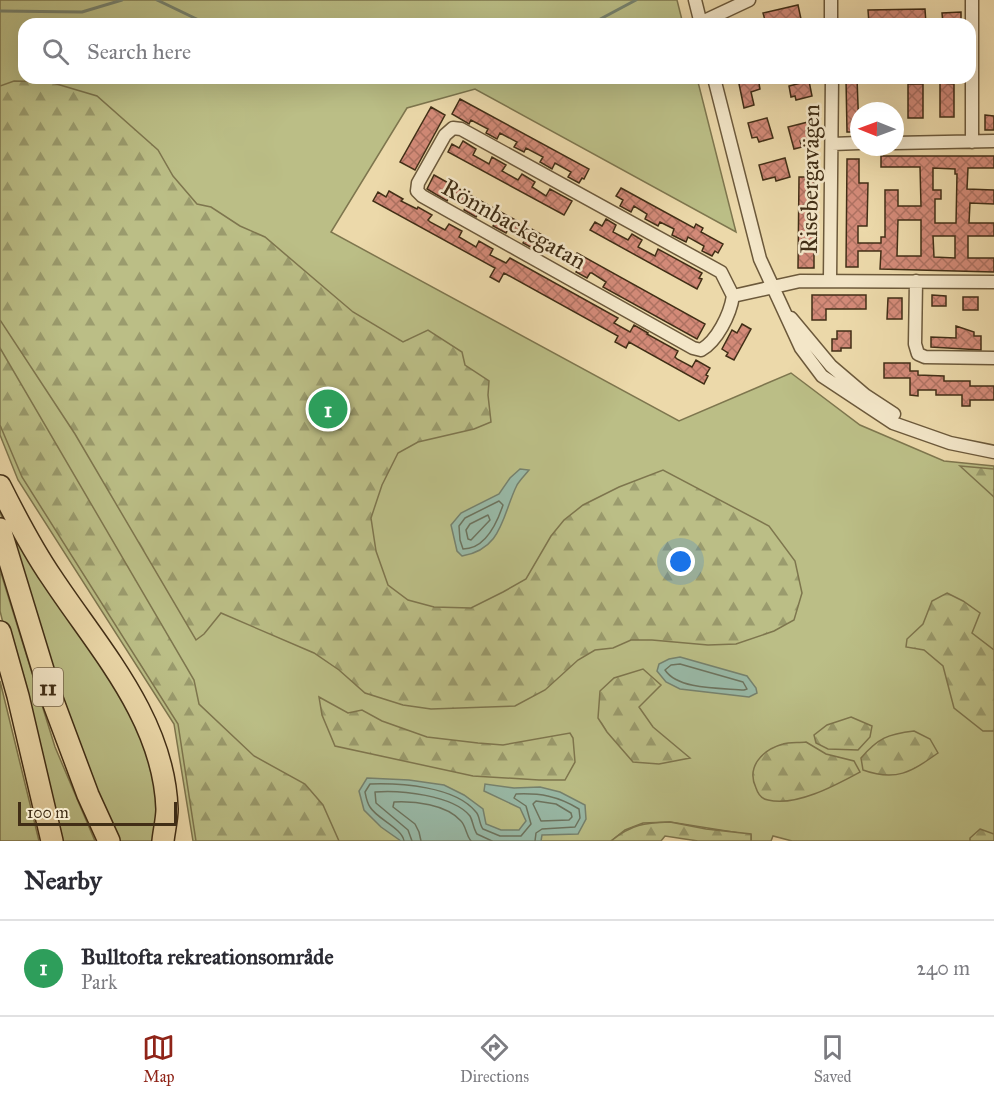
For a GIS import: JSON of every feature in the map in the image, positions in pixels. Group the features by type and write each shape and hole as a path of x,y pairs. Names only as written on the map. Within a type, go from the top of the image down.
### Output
{"highway":[{"path":"0,486 32,547 139,708 153,739 162,773 167,810 163,841"},
{"name":"11","path":"0,530 54,706 84,785 109,841"},
{"name":"11","path":"0,632 18,696 51,841"}],"street":[{"path":"695,0 699,18"},
{"path":"712,18 749,0"},
{"path":"831,0 831,18"},
{"path":"972,0 972,18"},
{"path":"716,84 760,259 780,304 831,366 865,396 923,433 950,443 994,452"},
{"name":"Risebergavägen","path":"830,280 831,84"},
{"path":"972,84 972,142"},
{"name":"Rönnbackegatan","path":"453,128 461,129 721,272 733,296 731,307 710,345 701,350 693,348 422,196 417,191 418,183 445,135 453,128"},
{"path":"904,143 994,141"},
{"path":"832,144 850,143"},
{"path":"733,296 800,280 994,282"},
{"path":"916,281 915,344 918,354 925,357 994,358"}],"green space":[{"path":"0,0 677,0 682,18 18,18 18,84 699,84 736,232 475,89 407,108 331,232 679,421 791,373 860,425 944,461 994,466 994,841 792,841 773,836 771,841 751,841 751,835 670,822 643,823 625,830 611,841 193,841 174,724 18,480 0,435"},
{"path":"14,81 18,81 18,84 57,84 97,96 158,150 173,176 197,204 211,207 240,226 265,237 353,312 403,342 428,330 462,352 465,365 489,381 491,422 474,429 418,442 398,453 382,485 371,518 376,551 388,585 408,600 434,607 471,608 503,592 526,579 551,536 564,520 583,505 619,487 663,470 769,526 795,561 802,593 794,620 774,631 736,644 708,645 631,640 613,648 595,650 578,660 545,690 515,706 431,709 403,705 365,693 339,670 314,653 221,613 196,640 75,434 0,320 0,86"},
{"path":"0,348 194,680 199,704 254,756 305,784 323,805 339,841 196,841 178,724 22,477 0,425"},
{"path":"960,466 994,469 994,497"},
{"path":"0,497 119,686 156,767 157,841 115,841 32,612 0,512"},
{"path":"0,570 55,747 95,841 57,841 0,611"},
{"path":"947,593 980,613 972,633 994,650 994,731 983,731 954,708 943,666 924,650 906,647 907,639 923,624 932,601"},
{"path":"643,669 661,685 639,707 653,727 690,758 659,764 633,762 598,718 600,691 614,678"},
{"path":"0,681 39,841 0,841"},
{"path":"319,697 348,713 362,710 382,721 427,737 503,745 570,733 573,738 575,762 565,780 473,776 335,746 322,715"},
{"path":"851,717 872,726 870,737 858,750 828,749 816,743 814,735 827,725"},
{"path":"914,731 930,739 938,753 903,773 885,775 863,770 861,758 878,741"},
{"path":"806,742 826,754 854,761 860,772 803,798 779,801 762,797 753,780 758,760 769,750 785,743"},
{"path":"670,822 751,834 751,841 698,841 665,836 661,841 611,841 639,825"},
{"path":"980,829 994,834 994,841 970,841 970,838"}],"water":[{"path":"520,469 529,470 517,485 504,519 493,538 476,552 462,556 457,551 451,525 461,513 499,494 510,478"},
{"path":"680,657 747,676 757,693 749,697 680,689 666,682 657,671 659,664"},
{"path":"367,778 409,780 444,785 464,795 483,809 486,824 501,830 519,830 526,821 520,808 484,791 485,784 514,788 540,787 560,792 585,805 586,819 578,834 542,835 541,841 401,841 381,827 364,810 359,791"}],"building":[{"path":"798,5 801,18 764,18 763,13"},
{"path":"925,9 926,18 869,18 868,10"},
{"path":"961,12 961,18 942,18 942,13"},
{"path":"739,84 759,84 760,89 751,92 754,105 744,108"},
{"path":"810,84 812,96 796,100 795,96 791,97 789,86"},
{"path":"846,84 857,84 858,102 850,102 850,132 847,132"},
{"path":"908,84 923,84 923,118 908,118"},
{"path":"940,84 954,84 954,117 940,117"},
{"path":"460,99 589,169 584,179 582,178 579,183 568,177 571,172 555,163 552,169 540,162 543,157 526,148 524,152 514,147 517,142 500,133 497,139 486,133 488,129 471,120 469,124 452,114"},
{"path":"431,107 445,115 415,170 400,162"},
{"path":"985,115 994,116 994,130 985,130"},
{"path":"767,118 773,138 759,142 757,137 752,138 748,123"},
{"path":"808,122 810,129 818,127 820,136 800,141 802,147 794,149 788,127"},
{"path":"463,141 476,149 473,155 489,164 492,157 506,165 502,171 518,180 522,174 535,182 532,187 546,196 550,189 572,201 564,215 448,152 452,144 459,148"},
{"path":"881,156 994,156 994,168 968,168 967,189 994,190 994,204 970,203 969,223 994,223 994,236 968,236 968,258 994,258 994,272 880,269 881,251 858,251 858,267 846,267 847,159 859,159 859,183 868,183 867,226 858,226 858,243 881,243 881,237 885,237 885,190 898,190 898,206 921,206 920,167 881,167","holes":["933,168 955,169 955,174 957,174 956,223 935,223 935,199 941,199 941,190 933,190","898,220 921,220 921,256 897,256","933,236 955,236 955,258 934,257"]},
{"path":"785,158 790,177 776,181 775,177 763,180 759,165"},
{"path":"434,175 546,237 541,246 539,245 536,250 523,243 526,238 509,228 506,233 493,226 496,221 479,212 476,217 464,210 467,204 450,195 447,201 427,189"},
{"path":"799,177 814,177 814,268 798,268"},
{"path":"621,188 694,228 696,224 703,228 701,232 723,244 718,253 715,251 712,256 702,251 704,246 688,237 686,242 672,235 674,229 660,222 658,226 645,219 647,214 634,206 631,212 620,206 623,200 616,196"},
{"path":"389,191 403,199 401,201 432,215 428,220 430,222 445,230 449,224 462,231 459,237 476,247 479,241 493,249 490,255 506,263 510,258 618,318 614,323 630,332 634,325 648,333 678,351 675,357 677,359 692,367 696,360 710,368 704,384 629,342 626,348 615,342 618,336 504,273 499,282 490,277 495,268 373,201 378,192 386,197"},
{"path":"606,219 616,225 613,232 628,240 632,234 642,240 638,247 655,256 658,249 702,273 697,289 590,230 595,222 602,226"},
{"path":"577,253 705,324 697,339 603,287 606,282 592,273 587,278 576,272 579,267 572,263"},
{"path":"812,295 866,295 866,309 826,309 826,320 812,320"},
{"path":"932,295 946,296 946,306 932,306"},
{"path":"963,297 978,297 978,310 963,310"},
{"path":"888,298 902,298 902,319 887,319"},
{"path":"742,324 751,329 734,360 726,356 728,353 722,349 732,330 737,333"},
{"path":"956,326 974,332 974,336 981,336 981,350 931,347 931,337 956,338"},
{"path":"837,331 851,331 851,348 832,351 832,339 837,339"},
{"path":"884,363 910,363 910,371 918,371 918,375 944,376 944,381 970,381 970,386 994,386 994,400 970,400 970,406 962,406 962,395 936,395 936,390 918,390 918,396 910,395 910,378 884,378"}],"waterway":[{"path":"0,11 82,12 122,0"},
{"path":"157,0 194,18"},
{"path":"602,18 636,0"}],"place":[{"name":"Bulltofta rekreationsområde","path":"328,409"}]}
